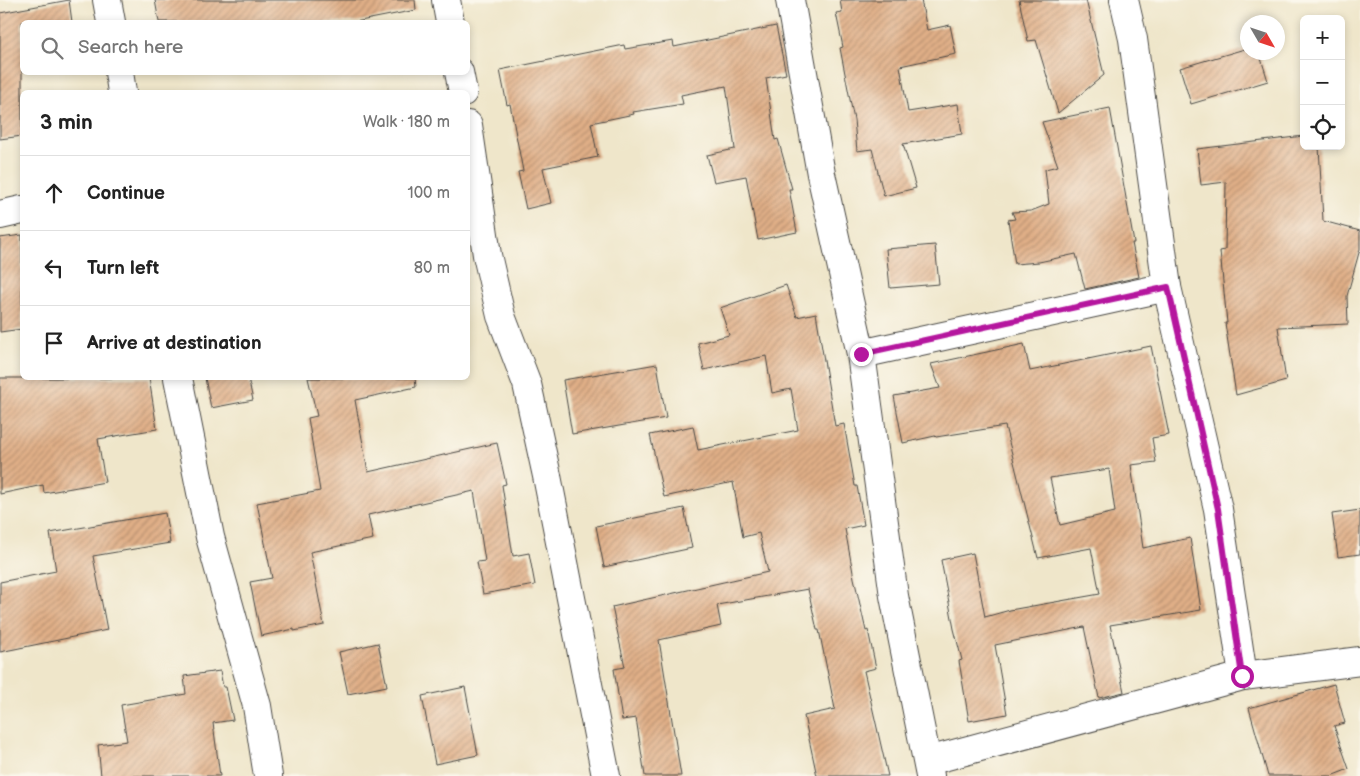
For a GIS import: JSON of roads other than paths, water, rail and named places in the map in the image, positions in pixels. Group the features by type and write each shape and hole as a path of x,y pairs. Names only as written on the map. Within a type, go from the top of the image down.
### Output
{"street":[{"path":"107,0 111,20"},
{"path":"446,0 450,20"},
{"path":"790,0 821,174 861,354 894,596 929,768 1242,676 1360,661"},
{"path":"1124,0 1133,39 1168,287 1218,509 1242,676"},
{"path":"119,75 122,90"},
{"path":"460,75 463,90"},
{"path":"470,138 487,255 501,316 527,384 606,776"},
{"path":"0,215 20,210"},
{"path":"861,354 1168,287"},
{"path":"178,380 210,537 257,706 268,776"}]}
